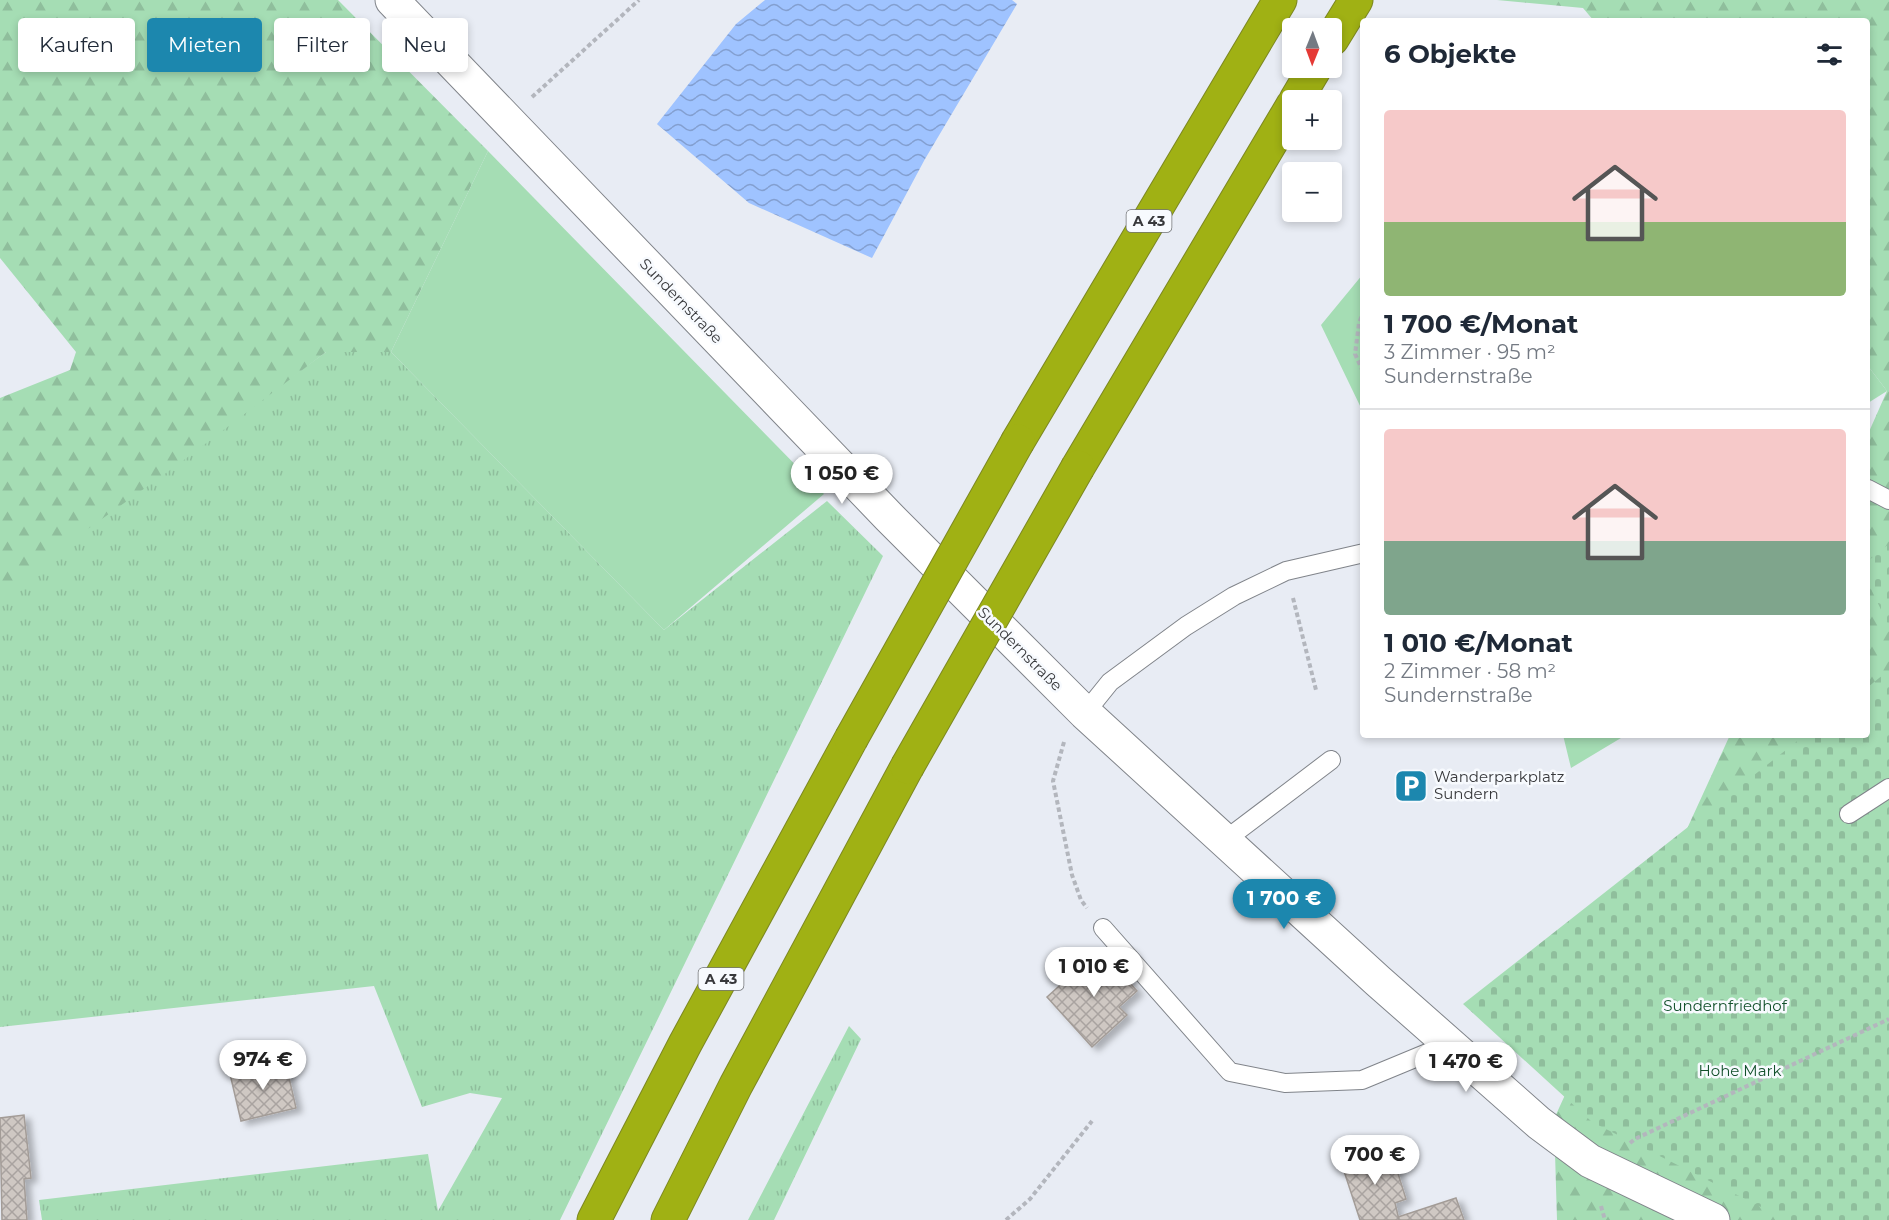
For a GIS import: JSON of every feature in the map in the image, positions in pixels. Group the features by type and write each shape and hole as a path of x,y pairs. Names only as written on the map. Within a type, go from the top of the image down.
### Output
{"highway":[{"name":"A 43","path":"594,1220 685,1044 851,739 1018,441 1280,0"},
{"path":"1342,23 1356,0"},
{"path":"668,1220 736,1085 907,767 1078,466 1282,123"}],"street":[{"name":"Sundernstraße","path":"392,0 889,517 1080,708 1224,841 1539,1123 1590,1161 1713,1220"}],"lane":[{"path":"1870,490 1889,500"},
{"path":"1080,708 1110,682 1186,626 1234,596 1286,571 1360,554"},
{"path":"1224,841 1331,760"},
{"path":"1849,814 1889,788"},
{"path":"1103,928 1230,1072 1285,1083 1362,1080 1449,1044"}],"path":[{"path":"507,119 639,0"},
{"path":"1360,320 1355,354 1360,365"},
{"path":"1286,571 1316,690"},
{"path":"1080,708 1053,781 1072,875 1081,900 1103,928"},
{"path":"1603,1167 1635,1139 1889,1019"},
{"path":"1006,1220 1030,1199 1092,1121"}],"green space":[{"path":"0,0 338,0 356,18 274,18 274,72 370,72 370,32 382,44 382,72 410,72 488,151 391,352 326,352 180,463 0,592 0,398 70,370 76,352 0,258"},
{"name":"Sundernfriedhof","path":"1497,0 1889,0 1889,1220 1557,1220 1554,1119 1729,738 1870,738 1870,429 1887,391 1870,369 1870,18 1591,18 1583,8"},
{"path":"488,151 824,494 664,630 391,352"},
{"path":"1360,278 1360,406 1321,325"},
{"path":"326,352 391,352 664,630 827,501 883,556 560,1220 42,1220 39,1200 428,1154 438,1211 502,1098 470,1093 422,1107 374,986 0,1027 0,591"},
{"path":"1870,369 1887,391 1870,402"},
{"path":"1889,544 1889,626 1870,587 1870,559"},
{"name":"Sundernfriedhof","path":"1889,670 1889,1220 1787,1220 1592,1122 1463,1004 1801,738 1870,738 1870,685"},
{"path":"1564,738 1621,738 1571,768"},
{"path":"849,1026 861,1039 774,1220 748,1220"}],"water":[{"path":"765,0 1012,0 1017,4 925,159 872,258 749,203 657,124 736,24"}],"building":[{"path":"1100,949 1137,991 1119,1007 1127,1015 1092,1047 1047,997"},
{"path":"285,1060 296,1108 241,1121 230,1074"},
{"path":"24,1115 31,1178 24,1179 27,1220 2,1220 0,1118"},
{"path":"1390,1148 1406,1199 1395,1203 1399,1220 1360,1220 1342,1165"},
{"path":"1456,1198 1464,1220 1399,1220 1398,1217"}],"place":[{"name":"Wanderparkplatz Sundern","path":"1411,786"}],"park label":[{"name":"Hohe Mark","path":"1740,1071"}]}
